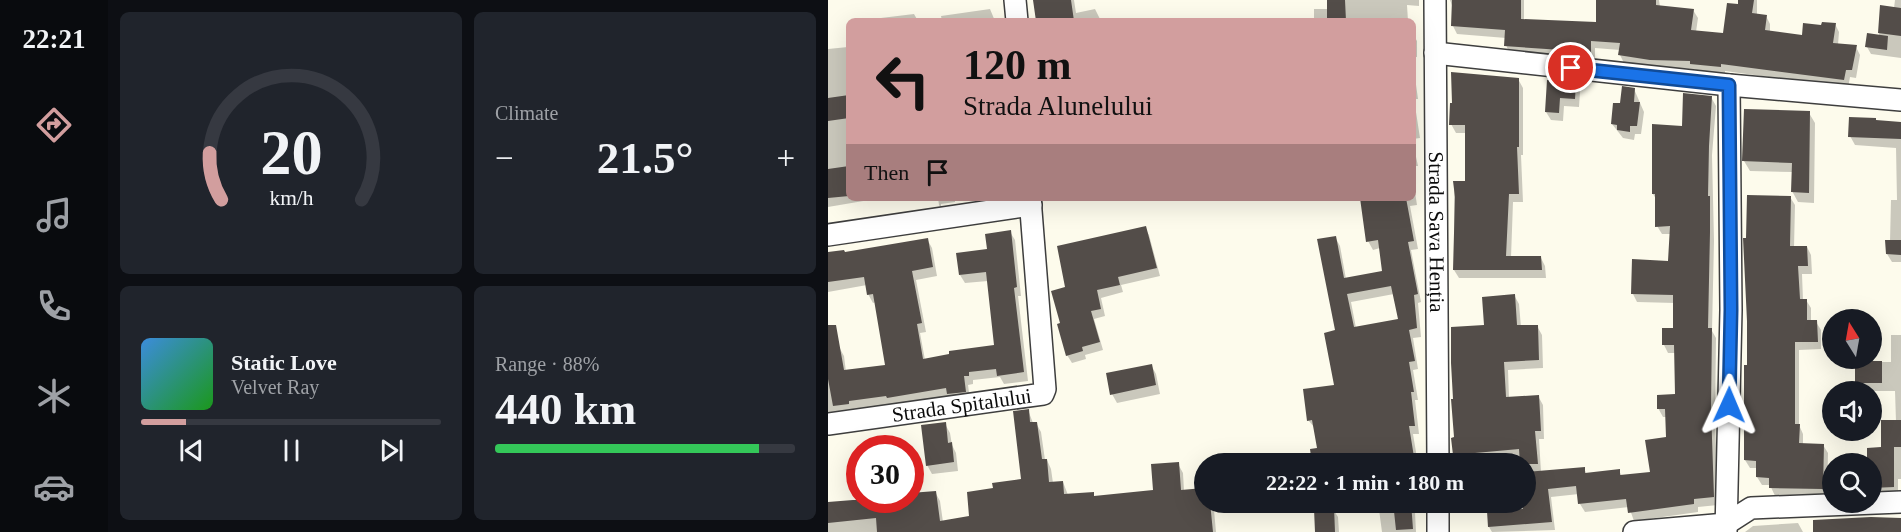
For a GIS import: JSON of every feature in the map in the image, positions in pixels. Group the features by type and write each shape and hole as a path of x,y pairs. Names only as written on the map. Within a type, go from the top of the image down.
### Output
{"street":[{"path":"1015,0 1017,18"},
{"name":"Strada Sava Henția","path":"1435,0 1438,453"},
{"path":"1435,53 1729,85 1901,100"},
{"path":"1726,528 1731,310 1729,85"},
{"path":"828,235 1031,202"},
{"name":"Strada Spitalului","path":"828,424 1043,394 1046,388 1031,202"},
{"path":"1634,532 1726,528 1751,508 1901,502"},
{"path":"1438,513 1438,532"}],"building":[{"path":"1033,0 1071,0 1074,18 1036,18"},
{"path":"1327,0 1345,0 1346,18 1327,18"},
{"path":"1452,0 1521,0 1521,19 1596,22 1596,0 1656,0 1656,5 1694,9 1691,30 1723,33 1727,3 1738,4 1738,0 1754,0 1752,13 1767,15 1765,30 1802,35 1803,23 1821,25 1822,22 1836,23 1833,43 1857,45 1852,70 1846,70 1844,80 1721,64 1721,67 1690,64 1690,61 1650,60 1618,55 1620,43 1591,41 1591,52 1504,46 1505,30 1451,26"},
{"path":"1880,5 1901,8 1901,36 1878,33"},
{"path":"1867,33 1888,36 1887,50 1865,47"},
{"path":"1451,72 1519,78 1519,147 1517,147 1519,194 1509,194 1506,256 1541,256 1542,270 1453,270 1455,197 1453,181 1465,181 1465,125 1449,125 1450,103 1452,103"},
{"path":"1547,80 1576,82 1575,99 1560,98 1559,113 1545,112"},
{"path":"1622,86 1635,88 1634,102 1640,102 1637,126 1630,126 1630,132 1617,130 1617,125 1611,124 1613,103 1620,103"},
{"path":"1683,93 1712,96 1708,196 1710,196 1710,232 1708,328 1712,328 1711,409 1714,497 1694,499 1694,504 1628,513 1626,499 1578,504 1576,486 1548,489 1552,522 1488,527 1487,513 1536,513 1536,471 1585,467 1585,473 1620,469 1620,475 1650,472 1645,440 1666,437 1665,409 1657,409 1657,395 1675,394 1674,345 1662,345 1662,328 1673,328 1673,295 1631,294 1632,259 1668,261 1670,226 1655,227 1655,194 1652,194 1652,124 1682,126"},
{"path":"846,95 846,118 828,121 828,98"},
{"path":"1744,109 1810,111 1809,193 1791,192 1792,163 1742,161"},
{"path":"1849,117 1901,122 1901,139 1848,137"},
{"path":"846,166 846,196 828,198 828,169"},
{"path":"1747,195 1791,196 1790,246 1807,246 1808,266 1798,266 1800,299 1807,299 1807,320 1817,320 1818,342 1795,342 1795,424 1800,424 1799,443 1824,444 1822,489 1769,488 1769,478 1756,477 1756,461 1744,460 1744,365 1747,365 1747,321 1743,238 1746,238"},
{"path":"1360,201 1407,201 1414,241 1408,242 1418,294 1414,295 1417,328 1409,330 1415,361 1409,362 1414,392 1411,392 1415,426 1409,426 1413,453 1311,453 1310,449 1317,448 1312,420 1307,421 1303,389 1334,385 1324,333 1335,330 1317,239 1336,236 1344,278 1382,271 1378,240 1366,242","holes":["1391,286 1398,319 1354,327 1347,294"]},
{"path":"1146,226 1157,268 1118,277 1120,285 1097,290 1101,309 1091,311 1100,342 1082,347 1083,351 1066,356 1051,291 1065,287 1057,246"},
{"path":"1011,230 1017,287 1014,288 1024,372 997,376 996,369 969,372 969,376 964,376 966,392 947,394 946,388 887,398 886,396 849,401 849,404 833,406 828,379 828,325 836,325 844,370 885,365 873,294 867,295 864,277 828,282 828,252 844,250 845,252 928,238 933,267 912,271 922,323 917,324 923,359 949,354 949,351 994,345 986,272 959,275 956,253 987,249 985,234"},
{"path":"1885,240 1901,240 1901,255 1886,254"},
{"path":"1515,294 1517,325 1538,325 1539,360 1504,362 1506,397 1539,395 1541,431 1535,431 1538,464 1536,464 1536,453 1519,453 1519,449 1453,453 1451,327 1484,325 1482,297"},
{"path":"1152,364 1156,385 1110,395 1106,373"},
{"path":"1855,369 1882,369 1882,381 1855,381"},
{"path":"1029,409 1030,422 1037,422 1042,459 1047,459 1049,482 1063,481 1064,494 1094,492 1094,496 1153,490 1151,464 1179,462 1181,490 1194,489 1194,513 1211,513 1213,532 877,532 876,518 828,523 828,502 846,501 846,513 924,513 924,492 936,491 940,521 969,516 967,492 993,488 992,483 1021,479 1013,411"},
{"path":"1882,420 1901,420 1901,447 1894,447 1894,487 1882,488 1882,453 1867,453 1867,448 1881,447"},
{"path":"946,422 948,443 952,442 954,462 926,466 921,425"},
{"path":"1314,513 1334,513 1335,532 1315,532"},
{"path":"1394,513 1412,513 1413,529 1396,530"},
{"path":"1901,518 1901,532 1813,532 1813,520"}],"route":[{"path":"1571,68 1729,85 1731,310 1729,405"}]}
